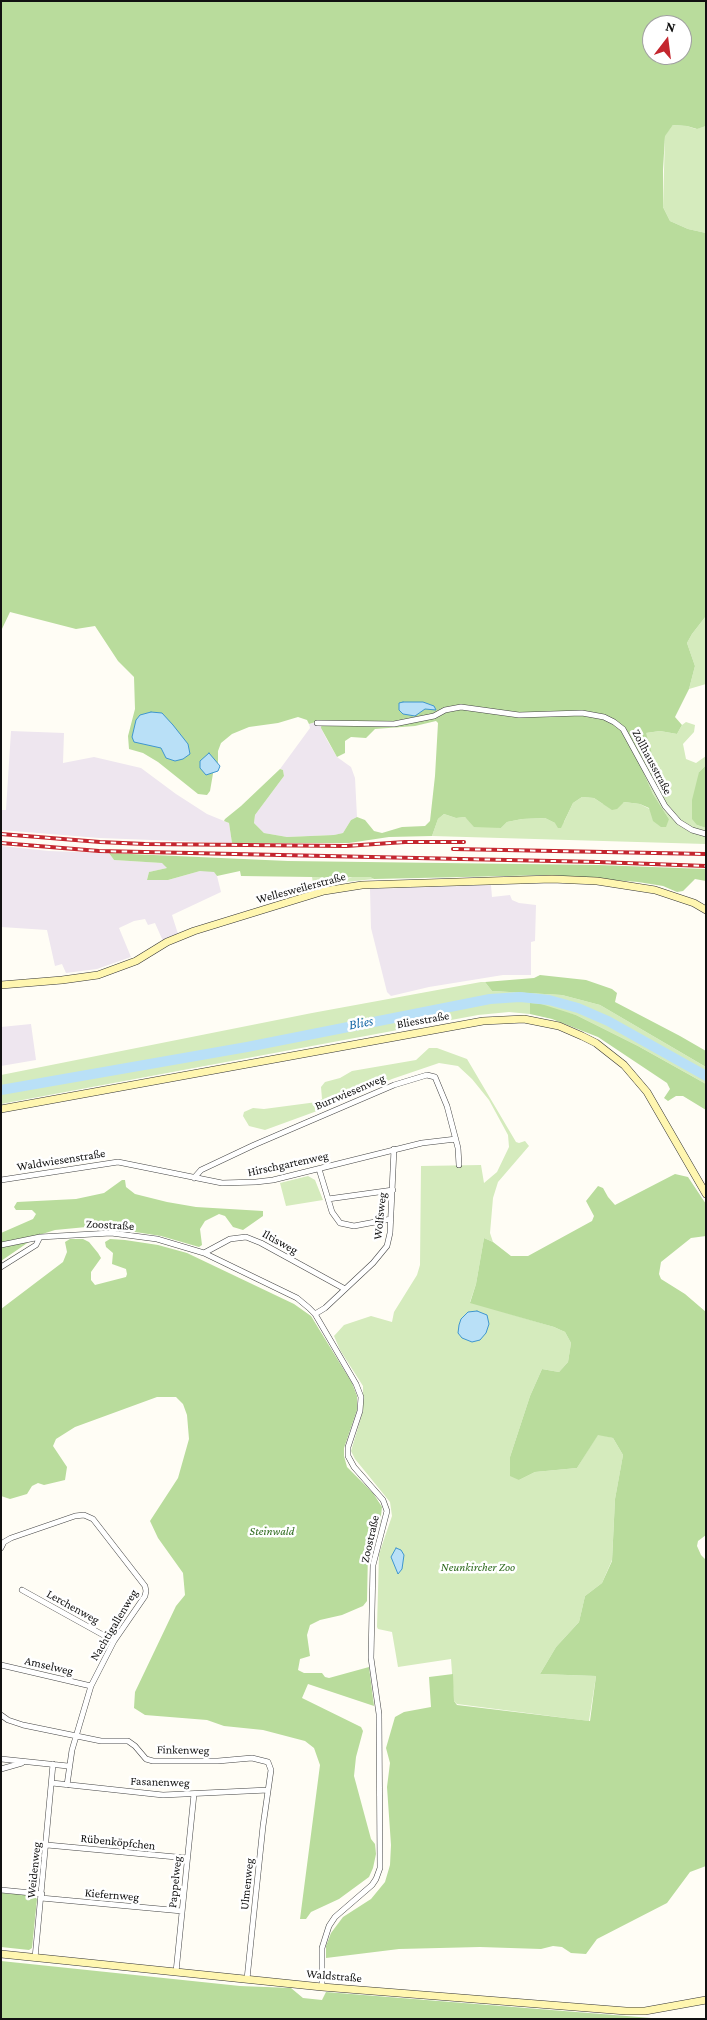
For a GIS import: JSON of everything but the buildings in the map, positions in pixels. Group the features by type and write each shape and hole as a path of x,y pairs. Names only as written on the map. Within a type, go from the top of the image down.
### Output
{"street":[{"name":"Zollhausstraße","path":"317,722 394,724 434,716 445,710 461,707 519,715 582,713 604,717 614,722 623,730 665,806 678,822 692,830 706,834"},
{"name":"Wellesweilerstraße","path":"1,985 98,975 136,961 163,944 194,931 324,891 362,885 552,879 597,881 655,890 694,903 706,910"},
{"name":"Bliesstraße","path":"1,1109 483,1020 524,1019 559,1026 582,1036 596,1043 624,1065 646,1092 706,1194"},
{"name":"Burrwiesenweg","path":"194,1178 202,1170 254,1145 394,1085 427,1075 435,1077 438,1081 451,1119 460,1165"},
{"name":"Hirschgartenweg","path":"125,1162 194,1178 241,1184 273,1180 422,1143 456,1139"},
{"name":"Wolfsweg","path":"315,1314 325,1308 345,1290 373,1263 387,1246 391,1219 394,1150"},
{"name":"Waldwiesenstraße","path":"1,1180 110,1162 125,1162"},
{"path":"319,1168 336,1218 346,1225 354,1226 391,1219"},
{"path":"328,1199 393,1190"},
{"name":"Zoostraße","path":"1,1245 40,1237 111,1233 157,1239 204,1253 297,1298 315,1314 356,1384 361,1397 360,1411 348,1446 348,1456 354,1467 384,1500 387,1511 372,1565 371,1658 379,1722 380,1868 372,1885 334,1917 329,1926 322,1948 322,1987"},
{"name":"Iltisweg","path":"204,1253 230,1239 246,1236 261,1242 345,1290"},
{"path":"1,1266 36,1245 40,1237"},
{"name":"Nachtigallenweg","path":"2,1544 11,1538 75,1516 84,1515 93,1519 146,1591 114,1641 91,1686 68,1766 67,1785"},
{"name":"Lerchenweg","path":"22,1590 114,1641"},
{"name":"Amselweg","path":"1,1665 91,1686"},
{"path":"1,1715 16,1723 76,1736"},
{"name":"Finkenweg","path":"76,1736 128,1742 135,1746 146,1759 153,1761 218,1761 252,1758 263,1760 271,1766 268,1790"},
{"path":"1,1759 68,1766"},
{"path":"1,1769 27,1762"},
{"name":"Weidenweg","path":"35,1958 47,1845 53,1764"},
{"name":"Fasanenweg","path":"52,1783 144,1794 194,1794 268,1790"},
{"name":"Ulmenweg","path":"248,1980 268,1790"},
{"name":"Pappelweg","path":"176,1972 194,1794"},
{"name":"Rübenköpfchen","path":"47,1845 187,1858"},
{"name":"Kiefernweg","path":"1,1890 182,1911"},
{"name":"Waldstraße","path":"1,1954 322,1987 626,2011 666,2008 706,2000"}],"shaded area":[{"path":"322,720 321,728 327,740 337,757 351,767 355,778 357,817 351,820 343,833 334,835 287,837 264,833 254,823 255,815 284,776 283,770 280,769 310,728 309,724"},
{"path":"11,731 64,733 63,763 94,757 141,768 207,814 229,823 232,843 99,838 1,830 1,810 6,810"},
{"path":"1,846 49,851 109,853 114,860 163,863 167,868 149,872 147,880 168,880 200,871 214,872 217,876 221,892 172,915 178,934 163,941 155,923 148,925 145,919 134,921 119,928 131,957 97,969 66,973 62,964 55,966 47,930 1,927"},
{"path":"491,885 492,897 510,895 512,900 519,903 536,905 535,941 531,942 531,975 503,975 429,987 391,996 387,992 371,928 370,889"},
{"path":"31,1024 36,1060 1,1066 1,1027"}],"green space":[{"path":"1,1 706,1 706,126 697,129 673,125 665,136 663,170 663,207 670,221 688,229 706,233 706,616 687,643 695,666 689,689 675,717 682,725 677,734 660,731 646,733 652,754 638,760 653,794 669,819 666,827 661,827 653,821 649,808 640,804 624,802 617,809 612,810 594,798 582,797 573,803 561,828 558,828 555,823 545,818 507,822 501,828 474,827 465,817 456,818 444,814 438,819 432,836 389,837 349,843 232,843 229,823 224,821 225,819 280,769 283,770 284,776 255,815 254,823 264,833 287,837 334,835 343,833 351,820 357,817 365,820 374,831 382,833 402,827 425,826 430,821 438,723 436,721 415,726 375,729 366,738 351,737 345,741 345,753 337,757 321,728 322,720 309,724 307,720 298,717 278,723 249,727 232,734 221,743 218,751 218,764 215,762 210,791 207,795 198,794 158,762 143,753 129,749 128,736 135,709 134,677 118,661 95,626 76,629 10,612 1,631"},
{"path":"673,125 696,129 706,126 706,233 688,229 670,221 663,207 665,135"},
{"path":"706,616 706,684 689,689 695,666 687,643"},
{"path":"686,722 695,725 694,732 683,744 686,759 696,763 706,756 706,765 699,772 697,825 706,828 706,844 432,836 438,819 444,814 456,818 465,817 470,821 501,828 507,822 522,819 545,818 555,823 564,822 573,803 582,797 594,798 603,804 620,804 624,802 640,804 669,819 653,794 638,760 646,733 660,731 677,734"},
{"path":"706,765 706,828 697,825 692,819 692,800 699,772"},
{"path":"109,853 288,861 598,865 706,869 706,881 695,879 683,891 677,892 663,886 638,882 551,875 374,879 370,877 352,877 330,880 328,878 312,877 241,876 240,871 217,876 214,872 200,871 168,880 147,880 149,872 167,868 162,863 114,860"},
{"path":"312,877 347,879 352,877 370,877 374,879 336,883 314,889"},
{"path":"540,975 586,980 612,989 617,993 615,1002 706,1051 706,1067 600,1005 562,995 492,991 485,982 534,978"},
{"path":"485,982 492,991 562,995 600,1005 706,1067 706,1084 638,1046 576,1015 530,1004 530,1014 509,1012 478,1015 1,1104 1,1075 312,1013"},
{"path":"530,1003 541,1004 576,1015 638,1046 706,1084 706,1110 683,1096 676,1096 668,1101 664,1098 670,1089 667,1083 598,1037 552,1019 530,1014"},
{"name":"Neunkircher Zoo","path":"429,1048 437,1048 467,1059 516,1142 525,1141 529,1146 498,1182 493,1198 490,1233 493,1242 484,1238 476,1284 470,1302 554,1327 565,1332 571,1343 568,1362 559,1372 542,1369 530,1396 510,1457 519,1480 535,1472 577,1468 598,1434 613,1438 623,1455 615,1499 612,1560 602,1583 585,1596 579,1622 556,1647 540,1674 596,1676 589,1721 457,1704 454,1701 451,1659 398,1667 392,1632 378,1629 377,1627 379,1554 392,1516 390,1502 355,1459 351,1451 363,1411 363,1386 340,1350 334,1336 344,1325 371,1316 392,1322 394,1312 417,1275 420,1265 421,1166 481,1165 484,1183 497,1172 509,1147 508,1135 489,1100 472,1079 458,1066 439,1063 392,1079 328,1107 265,1130 249,1126 243,1116 244,1112 253,1108 264,1109 317,1102 322,1099 321,1087 325,1082 340,1078 352,1071 416,1060"},
{"path":"675,1174 688,1177 706,1204 706,1236 691,1238 661,1262 659,1274 661,1279 685,1294 706,1312 706,1535 698,1541 697,1546 701,1555 706,1560 706,1866 690,1872 667,1903 597,1939 586,1954 571,1953 562,1947 553,1946 541,1949 480,1947 399,1949 326,1958 326,1946 331,1933 343,1917 371,1899 385,1882 390,1865 391,1845 387,1787 390,1763 386,1748 395,1717 404,1712 431,1707 429,1677 453,1674 454,1701 457,1705 590,1721 596,1676 540,1674 556,1647 579,1622 585,1596 602,1583 612,1561 615,1499 623,1455 613,1438 598,1435 577,1468 535,1472 519,1480 510,1476 510,1457 530,1396 542,1369 559,1372 568,1362 571,1343 565,1332 554,1327 470,1303 476,1284 484,1238 493,1242 511,1256 528,1256 592,1221 594,1216 586,1201 598,1186 603,1188 615,1205"},
{"path":"308,1176 315,1180 323,1200 286,1206 280,1183"},
{"path":"122,1180 125,1180 126,1187 135,1194 196,1207 263,1211 263,1216 243,1230 233,1227 225,1216 219,1214 205,1221 200,1229 202,1245 199,1247 161,1236 97,1226 55,1230 39,1235 1,1261 1,1233 33,1219 36,1214 32,1210 16,1210 14,1207 17,1202 76,1199 104,1193"},
{"name":"Steinwald","path":"70,1239 83,1239 89,1242 101,1258 91,1272 91,1280 95,1285 126,1277 126,1269 112,1264 113,1253 106,1247 105,1242 110,1239 125,1240 158,1245 187,1253 294,1304 311,1316 352,1383 357,1396 357,1410 344,1448 344,1456 347,1467 373,1493 382,1507 380,1524 368,1552 367,1601 363,1606 342,1615 320,1620 310,1625 307,1635 310,1656 300,1659 298,1670 304,1673 322,1673 325,1677 329,1678 369,1667 374,1706 308,1684 302,1698 361,1727 363,1731 356,1757 354,1776 371,1839 375,1844 376,1854 369,1877 339,1899 311,1912 306,1919 300,1919 320,1765 314,1748 305,1741 263,1730 224,1726 207,1720 145,1715 134,1708 135,1692 176,1606 185,1595 183,1573 158,1538 150,1521 178,1478 189,1439 187,1415 183,1404 176,1397 157,1397 75,1427 56,1439 53,1446 67,1467 65,1480 44,1485 38,1483 32,1486 27,1494 10,1499 1,1496 1,1309 63,1262 67,1252 65,1242"},
{"path":"1,1893 33,1895 37,1899 32,1948 29,1950 1,1947"},
{"path":"1,1961 240,1986 291,1988 303,1998 322,2000 326,1992 664,2019 1,2019"}],"water":[{"path":"423,702 434,706 436,710 425,709 415,716 403,714 399,710 399,703"},
{"path":"151,712 162,713 188,744 190,754 183,759 175,761 166,758 161,748 134,742 132,737 136,720 140,715"},
{"path":"209,753 220,766 218,771 206,775 200,768 200,761"},
{"path":"477,1311 487,1315 489,1324 486,1333 480,1340 472,1342 462,1338 458,1333 459,1325 461,1319 468,1312"},
{"path":"396,1548 401,1550 404,1555 402,1569 398,1574 391,1557"}],"waterway":[{"name":"Blies","path":"1,1090 247,1047 490,999 520,997 549,1000 578,1008 608,1021 706,1076"}],"railway":[{"path":"1,834 145,844 346,846 405,842 464,842"},
{"path":"1,843 99,851 706,866"},
{"path":"453,849 706,854"}]}
